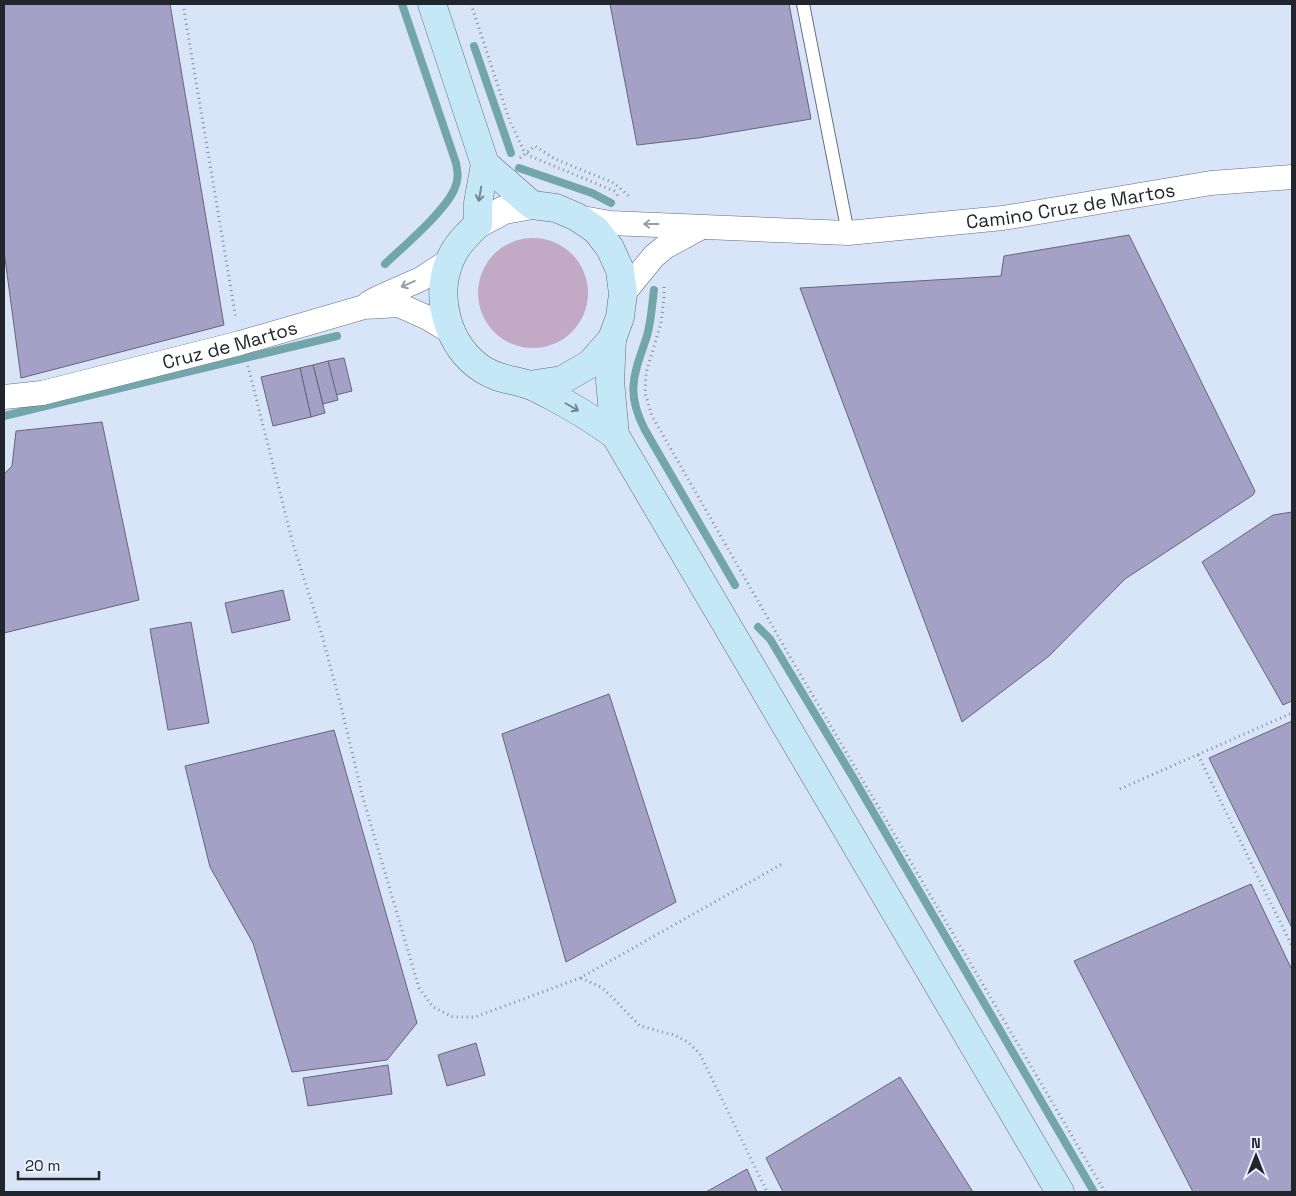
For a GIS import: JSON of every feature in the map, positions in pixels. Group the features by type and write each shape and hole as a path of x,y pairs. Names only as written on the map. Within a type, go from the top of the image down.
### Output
{"main road":[{"path":"432,4 485,164 478,203 478,224 462,240 450,260 444,284 444,308 451,332 464,353 482,369 505,380 529,385 573,407 615,435"},
{"path":"485,164 532,205 556,208 577,217 596,230 610,248 620,270 623,294 620,317 612,339 610,381 615,435 1060,1192"},
{"path":"529,385 562,380 590,364 612,339"}],"street":[{"name":"Camino Cruz de Martos","path":"848,233 1003,218 1211,183 1292,177"},
{"path":"478,224 504,210 532,205"},
{"path":"577,217 610,223 848,233"},
{"path":"623,294 654,256 665,247 700,228"},
{"path":"364,307 378,298 421,279 450,260"},
{"name":"Cruz de Martos","path":"4,397 42,393 240,343 364,307 399,305 428,318 451,332"}],"lane":[{"path":"802,4 848,233"}],"path":[{"path":"183,4 240,343"},
{"path":"472,4 509,119 524,151 527,154 530,156 614,191 636,217 649,224 657,218 614,183 554,159 535,146 527,154 518,160 485,164"},
{"path":"654,256 664,286 664,298 661,323 646,373 645,393 652,416 800,675 1105,1192"},
{"path":"251,373 293,544 321,632 363,798 420,988 433,1007 453,1017 474,1017 580,978 782,864"},
{"path":"1120,789 1292,713"},
{"path":"1198,755 1292,946"},
{"path":"580,978 601,987 640,1026 674,1035 688,1042 700,1054 767,1192"}],"shaded area":[{"path":"533,238 554,242 572,254 584,272 588,293 584,314 572,332 554,344 533,348 512,344 494,332 482,314 478,293 482,272 494,254 512,242"}],"building":[{"path":"4,4 170,4 224,325 21,378 4,251"},
{"path":"610,4 789,4 811,119 698,138 637,145"},
{"path":"1129,235 1255,491 1253,495 1125,579 1049,656 962,722 800,288 1001,276 1004,256"},
{"path":"344,358 352,391 336,395 328,361"},
{"path":"328,361 338,400 323,404 313,365"},
{"path":"313,365 325,413 311,417 300,368"},
{"path":"300,368 311,417 273,426 261,377"},
{"path":"102,422 139,600 4,633 4,474 12,466 16,431"},
{"path":"1292,512 1292,701 1283,705 1202,562 1273,515"},
{"path":"283,590 290,620 232,633 225,603"},
{"path":"191,622 209,723 168,730 150,629"},
{"path":"609,694 676,902 566,962 502,734"},
{"path":"1292,721 1292,928 1209,758"},
{"path":"334,730 417,1023 387,1060 292,1072 253,943 210,867 185,766"},
{"path":"1251,884 1292,970 1292,1192 1193,1192 1074,961"},
{"path":"476,1043 485,1075 447,1086 438,1055"},
{"path":"388,1065 392,1094 308,1106 303,1078"},
{"path":"900,1077 973,1192 783,1192 766,1158"},
{"path":"747,1169 757,1192 706,1192"}],"waterway":[{"path":"385,264 442,208 454,190 458,177 456,163 402,4"},
{"path":"474,46 511,153"},
{"path":"519,168 592,193 611,203"},
{"path":"654,290 648,331 635,373 633,393 635,404 645,430 735,585"},
{"path":"4,416 337,336"},
{"path":"758,627 770,639 854,779 1094,1192"}]}
